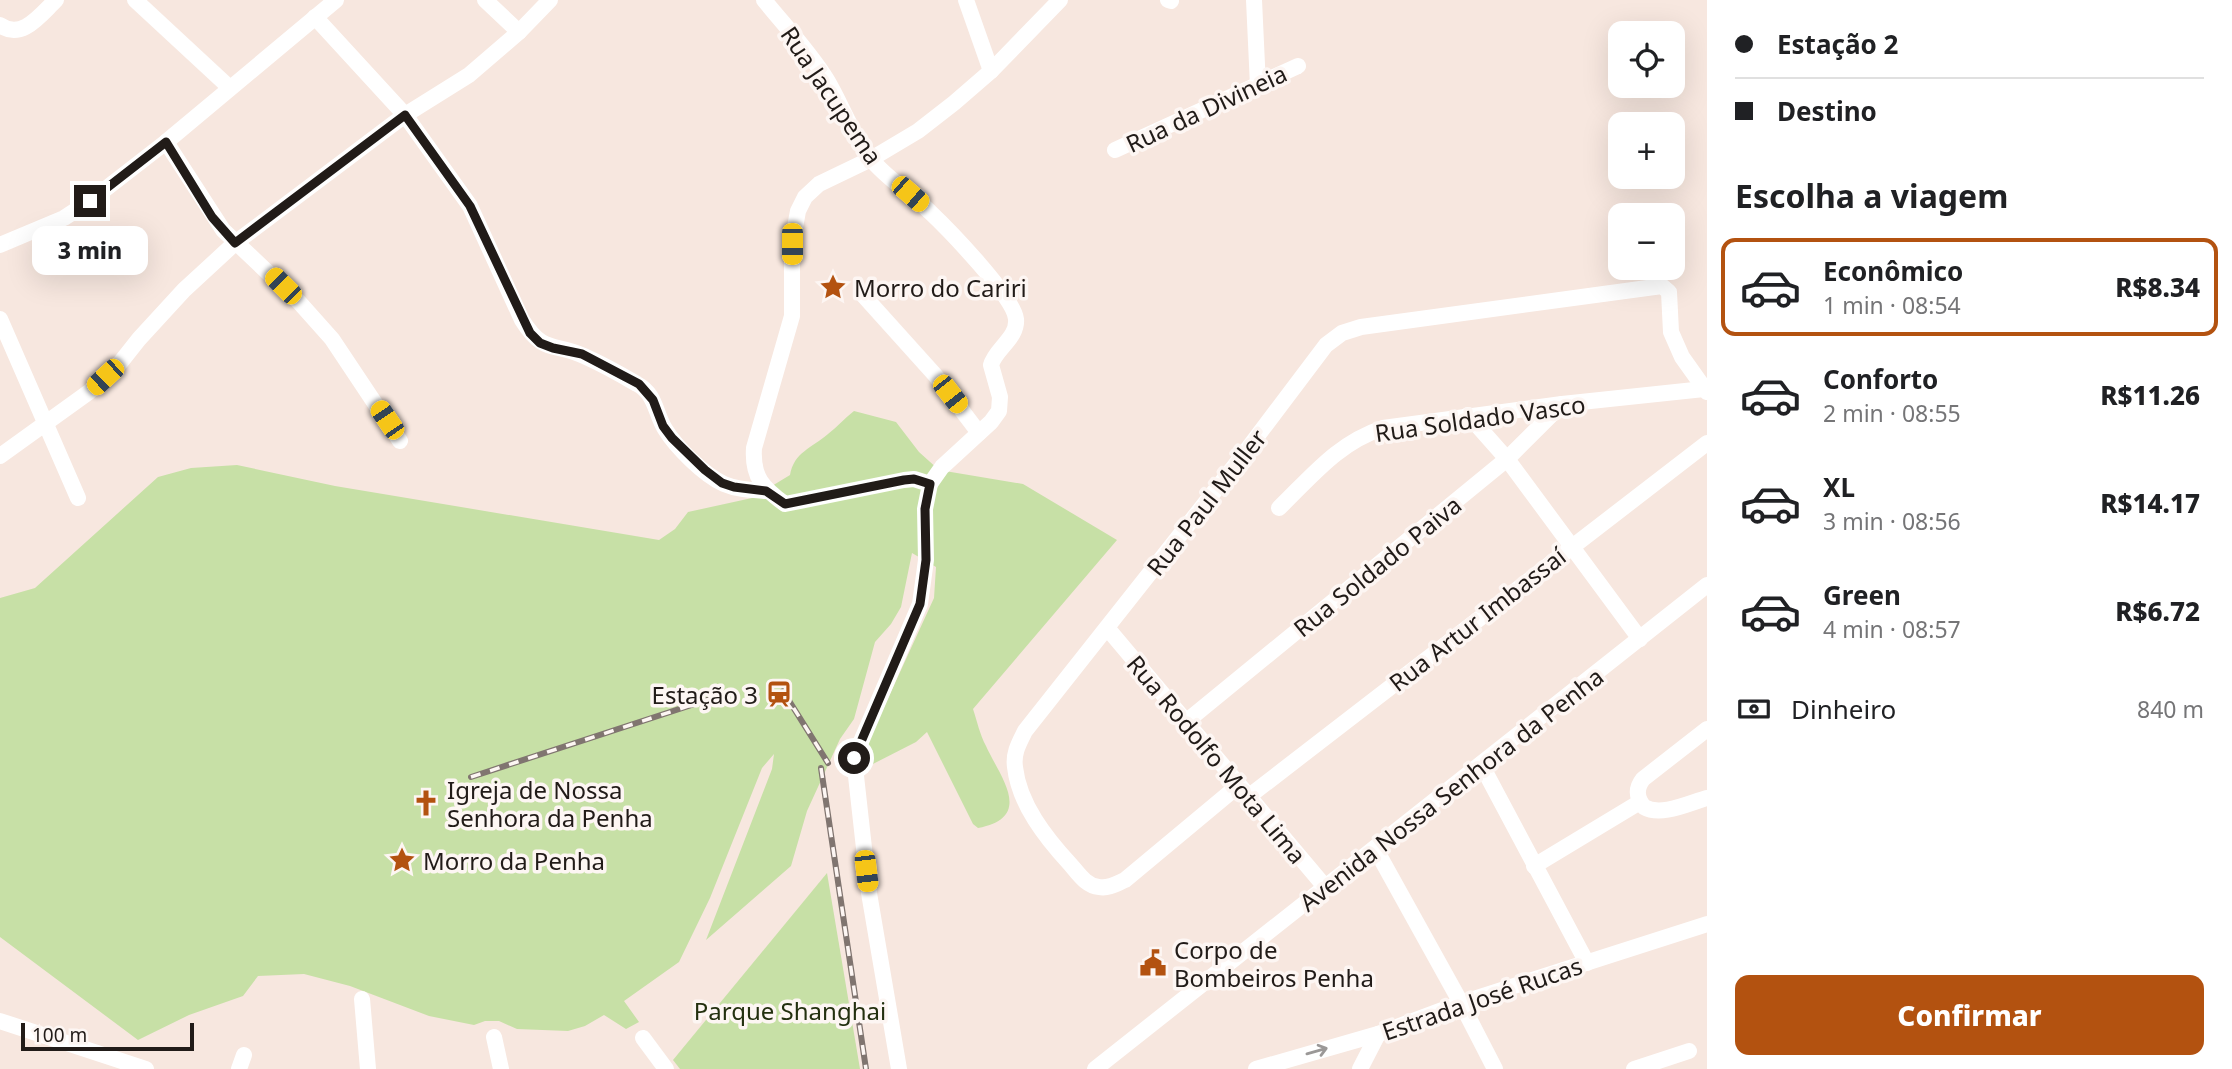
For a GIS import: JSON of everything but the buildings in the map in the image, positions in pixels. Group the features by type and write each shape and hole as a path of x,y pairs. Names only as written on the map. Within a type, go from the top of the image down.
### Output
{"street":[{"path":"0,25 13,31 21,30 56,0"},
{"path":"135,0 230,88"},
{"path":"0,246 64,218 90,201 166,142 335,0"},
{"path":"485,0 519,32"},
{"path":"0,456 89,392 120,363 184,290 235,243 405,115 469,75 519,32 550,0"},
{"name":"Rua Jacupema","path":"764,0 826,78 871,159 930,211 968,252 1008,301 1016,318 1007,341 991,365 1001,406 991,422 942,467 930,484"},
{"path":"967,0 991,71"},
{"path":"899,1069 869,893 854,758 920,604 926,560 925,509 930,484 914,479 904,480 785,504 766,491 759,480 754,448 792,316 792,244 798,211 805,197 820,184 871,159 918,131 991,71 1060,0"},
{"path":"1254,0 1258,86"},
{"path":"315,17 405,115 470,206 530,333 540,343 582,354 646,390 663,426 672,438 696,463 722,483 746,490 766,491"},
{"name":"Rua da Divineia","path":"1115,150 1298,66"},
{"path":"166,142 212,217 235,243 275,278 332,339 400,440"},
{"name":"Rua Paul Muller","path":"1244,791 1125,880 1108,887 1097,887 1087,883 1048,841 1034,819 1018,783 1014,755 1025,731 1108,629 1326,345 1342,333 1384,324 1662,286 1669,292 1671,332 1682,357 1705,390"},
{"path":"863,295 935,375 979,433"},
{"path":"0,318 78,498"},
{"name":"Rua Soldado Vasco","path":"1279,508 1342,447 1358,437 1396,425 1562,404 1705,390"},
{"name":"Rua Soldado Paiva","path":"1187,721 1507,459 1562,404"},
{"path":"1468,415 1507,459 1640,639"},
{"name":"Rua Artur Imbassaí","path":"1244,791 1707,443"},
{"name":"Avenida Nossa Senhora da Penha","path":"1095,1069 1707,585"},
{"name":"Rua Rodolfo Mota Lima","path":"1108,629 1325,888"},
{"path":"1707,729 1643,779 1637,788 1640,802 1647,810 1659,811 1707,798"},
{"path":"1481,764 1587,963"},
{"path":"1534,866 1640,802"},
{"path":"1375,848 1495,1069"},
{"name":"Estrada José Rucas","path":"1256,1069 1378,1034 1461,1003 1707,924"},
{"path":"362,999 368,1069"},
{"path":"0,1021 146,1069"},
{"path":"1360,1069 1378,1034"},
{"path":"494,1037 501,1069"},
{"path":"643,1038 666,1069"},
{"path":"1634,1069 1689,1051"}],"green space":[{"path":"854,411 896,422 919,452 939,470 1023,484 1117,540 973,709 982,737 1009,794 1005,815 995,823 978,828 973,824 927,732 916,742 869,766 863,759 867,744 934,598 936,567 912,553 901,607 891,624 875,642 854,719 840,739 807,811 791,866 706,940 772,769 774,754 762,768 710,898 679,962 624,1001 639,1022 626,1029 604,1015 585,1026 568,1031 517,1029 499,1021 485,1021 474,1025 429,1016 350,986 304,974 258,976 243,996 189,1015 138,1040 0,937 0,598 35,588 158,477 191,468 237,465 335,486 659,540 675,529 688,512 752,498 790,475 795,461 804,451"},
{"name":"Parque Shanghai","path":"827,873 860,1069 680,1069 673,1060"}],"railway":[{"path":"783,691 828,763"},
{"path":"471,777 716,697"},
{"path":"821,768 866,1069"}],"place":[{"name":"Morro do Cariri","path":"833,287"},
{"name":"Estação 3","path":"779,694"},
{"name":"Igreja de Nossa Senhora da Penha","path":"426,803"},
{"name":"Morro da Penha","path":"402,860"},
{"name":"Corpo de Bombeiros Penha","path":"1153,963"}],"route":[{"path":"90,201 166,142 212,217 235,243 405,115 470,206 530,333 540,343 582,354 639,384 653,400 663,426 672,438 688,456 722,483 746,490 766,491 785,504 904,480 914,479 930,484 925,509 926,560 920,604 854,758"}]}
